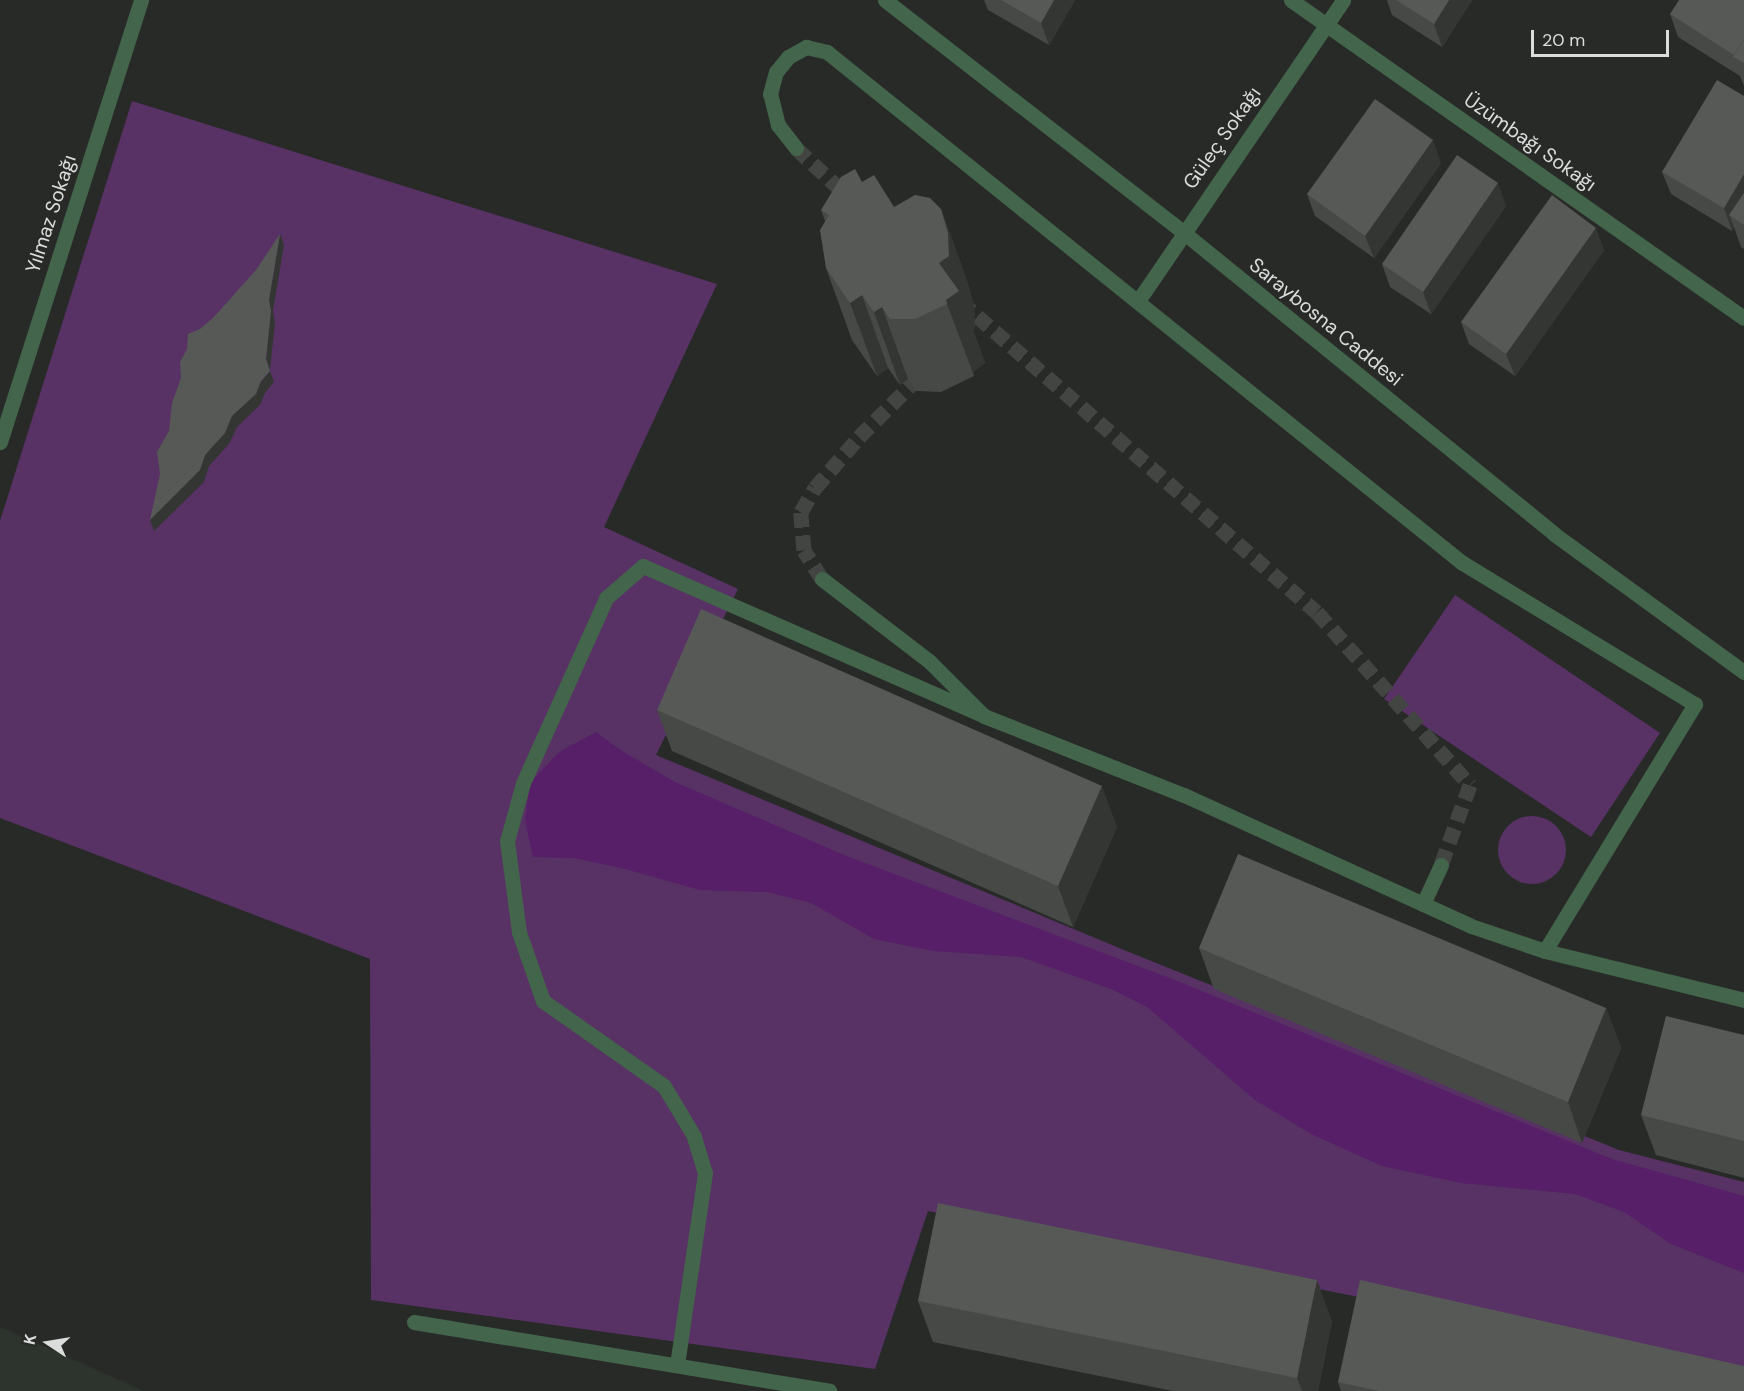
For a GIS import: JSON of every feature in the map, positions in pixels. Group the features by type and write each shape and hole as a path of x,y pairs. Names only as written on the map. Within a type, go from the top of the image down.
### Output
{"street":[{"name":"Yılmaz Sokağı","path":"0,442 141,0"},
{"name":"Saraybosna Caddesi","path":"885,0 1183,232 1554,534 1744,672"},
{"name":"Üzümbağı Sokağı","path":"1291,0 1744,318"},
{"name":"Güleç Sokağı","path":"1138,301 1343,0"},
{"path":"796,148 778,126 770,94 776,72 788,57 806,47 827,52 1461,562 1695,704 1545,951"},
{"path":"677,1365 705,1173 694,1136 663,1086 543,1000 519,932 507,841 522,783 606,598 643,566 984,716 1184,795 1471,926 1545,951 1744,1000"},
{"path":"822,579 930,662 984,716"},
{"path":"1423,904 1441,865"},
{"path":"414,1322 829,1391"}],"shaded area":[{"path":"132,101 717,284 604,527 738,589 656,755 1124,950 1619,1150 1744,1182 1744,1374 928,1211 875,1369 371,1300 370,959 0,818 0,521"},
{"path":"1455,595 1660,733 1591,837 1384,699"},
{"path":"596,732 622,751 675,782 844,855 1175,980 1612,1159 1744,1196 1744,1273 1671,1244 1624,1212 1575,1194 1461,1183 1382,1166 1311,1134 1255,1100 1147,1007 1111,989 1021,957 933,951 874,939 811,903 767,892 700,890 625,869 574,858 533,857 525,821 530,783 559,752"},
{"path":"1539,816 1551,822 1560,831 1566,843 1564,863 1556,874 1539,884 1525,884 1508,874 1500,863 1498,843 1508,826 1519,818"},
{"path":"0,1327 144,1391 0,1391"}],"building":[{"path":"1001,0 1054,0 1041,23"},
{"path":"1396,0 1449,0 1434,24"},
{"path":"1679,0 1744,0 1744,39 1734,55 1670,14"},
{"path":"1744,40 1744,63 1733,57"},
{"path":"1717,80 1744,96 1744,174 1724,208 1662,172"},
{"path":"1375,99 1433,140 1365,236 1307,194"},
{"path":"1457,155 1498,183 1423,292 1382,264"},
{"path":"855,169 862,182 874,175 894,207 915,195 930,198 941,209 948,233 949,256 939,263 959,291 946,300 947,304 915,319 890,319 882,307 874,312 862,295 850,303 826,268 820,230 829,215 821,210 841,177"},
{"path":"1744,193 1744,225 1729,215"},
{"path":"1552,195 1596,228 1506,354 1461,322"},
{"path":"280,234 269,300 271,311 266,359 270,371 261,381 256,394 232,416 225,433 205,455 200,470 150,520 160,474 157,452 169,431 172,403 181,378 180,362 187,349 188,334 200,329 213,318 256,270"},
{"path":"701,609 1102,786 1058,886 657,710"},
{"path":"1238,854 1606,1008 1568,1102 1199,948"},
{"path":"1666,1016 1744,1035 1744,1141 1641,1115"},
{"path":"938,1203 1317,1280 1297,1378 918,1301"},
{"path":"1360,1280 1744,1366 1744,1391 1379,1391 1338,1382"}],"tunnel":[{"path":"796,148 851,199"},
{"path":"960,301 1317,612 1470,785 1441,865"},
{"path":"822,579 804,550 801,512 815,488 859,437 925,371"}]}
